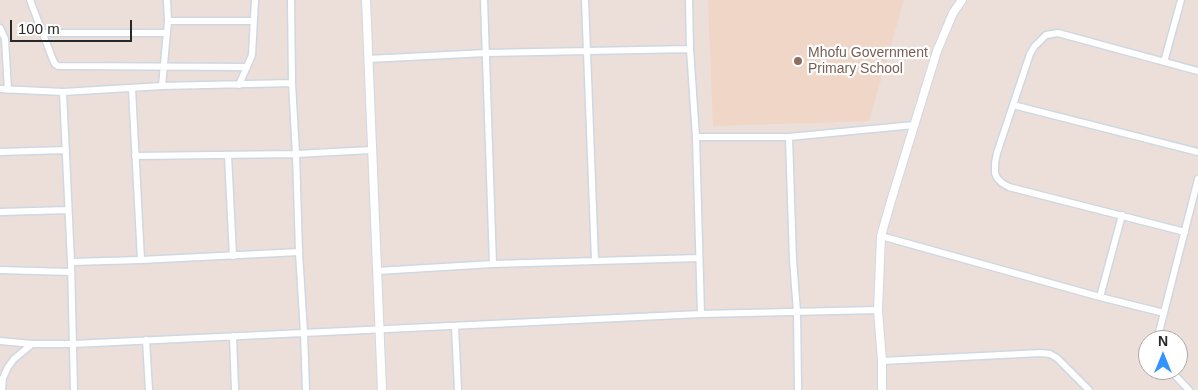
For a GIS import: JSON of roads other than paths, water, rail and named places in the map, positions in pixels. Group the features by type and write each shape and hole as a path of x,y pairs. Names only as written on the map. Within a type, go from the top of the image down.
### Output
{"street":[{"path":"30,0 52,60 58,66 247,67"},
{"path":"162,86 168,21 167,0"},
{"path":"239,84 252,55 254,0"},
{"path":"291,0 292,84 306,390"},
{"path":"366,0 382,390"},
{"path":"484,0 493,264"},
{"path":"585,0 594,260"},
{"path":"689,0 690,49 696,137 701,314"},
{"path":"882,390 878,310 882,236 888,210 937,51 953,12 962,0"},
{"path":"1164,62 1181,0"},
{"path":"168,21 254,21"},
{"path":"0,28 5,39 8,90"},
{"path":"42,33 166,33"},
{"path":"1185,232 1009,187 997,178 995,163 1030,54 1046,35 1058,33 1198,71"},
{"path":"368,59 486,53 690,49"},
{"path":"0,89 63,92 162,86 292,84"},
{"path":"132,89 140,260"},
{"path":"63,92 71,262 74,390"},
{"path":"1013,105 1198,152"},
{"path":"696,137 789,137 914,125"},
{"path":"789,137 793,260 797,312 798,390"},
{"path":"0,152 66,150"},
{"path":"135,156 296,154 372,150"},
{"path":"228,155 233,256"},
{"path":"1160,330 1198,179"},
{"path":"0,212 68,210"},
{"path":"1100,297 1122,215"},
{"path":"882,236 1100,297 1164,312"},
{"path":"71,262 299,252"},
{"path":"377,271 493,264 699,258"},
{"path":"0,270 71,272"},
{"path":"0,341 32,344 73,344 701,314 878,310"},
{"path":"455,326 458,390"},
{"path":"234,336 235,390"},
{"path":"146,340 149,390"},
{"path":"2,390 3,378 8,367 14,359 32,344"},
{"path":"882,361 1050,354 1057,358 1089,390"},
{"path":"1180,380 1189,390"}],"place":[{"name":"Mhofu Government Primary School","path":"798,61"}]}
